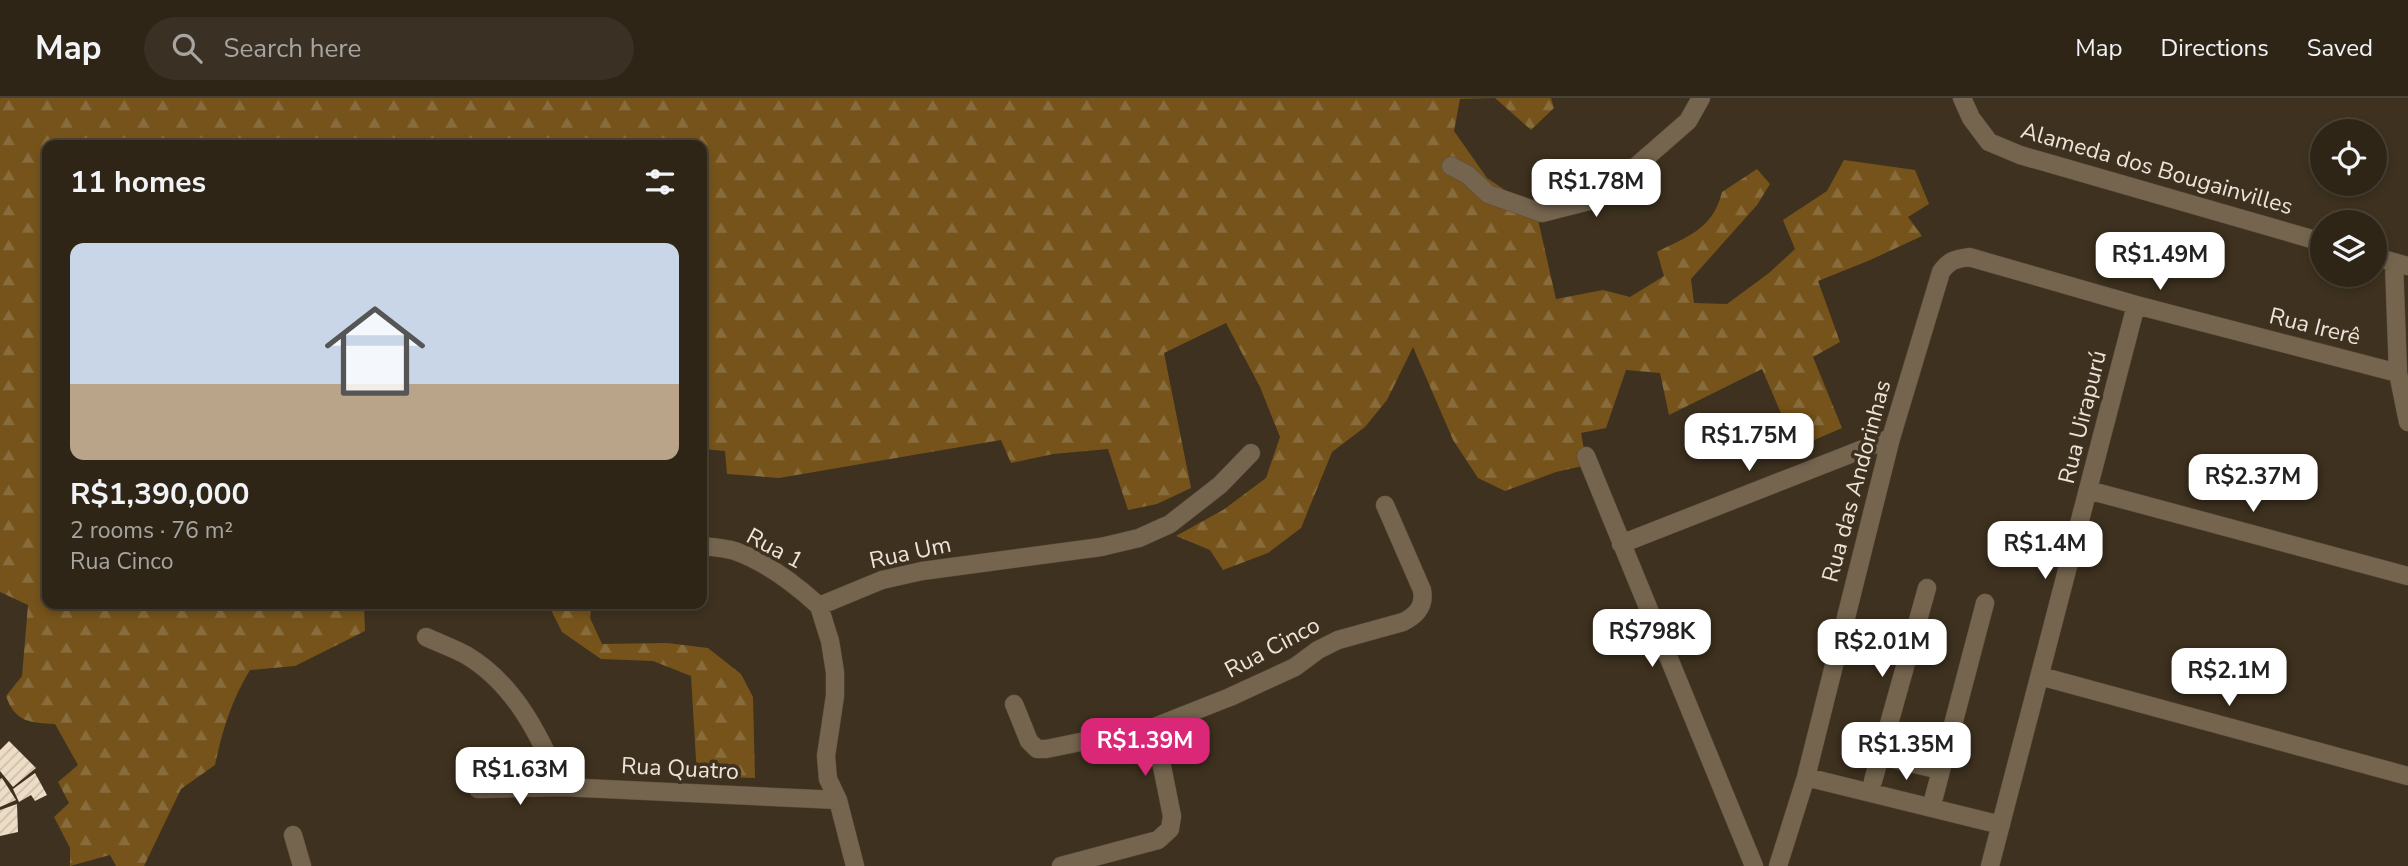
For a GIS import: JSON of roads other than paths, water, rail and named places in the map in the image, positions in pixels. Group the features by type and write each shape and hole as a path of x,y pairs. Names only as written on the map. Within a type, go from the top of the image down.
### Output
{"street":[{"path":"1451,166 1468,175 1488,194 1542,213 1589,201 1609,190 1688,121 1701,98"},
{"name":"Alameda dos Bougainvilles","path":"1962,98 1971,118 1989,142 2020,155 2310,239"},
{"name":"Rua Irerê","path":"1941,272 1955,259 1969,257 2136,305 2398,373"},
{"path":"2401,264 2398,373 2408,422"},
{"name":"Rua das Andorinhas","path":"1778,866 1806,777 1891,438 1941,272"},
{"name":"Rua Uirapurú","path":"1990,866 2136,305"},
{"path":"1621,544 1891,438"},
{"name":"Rua Um","path":"819,606 882,580 922,571 1101,547 1139,538 1170,524 1220,485 1251,453"},
{"path":"1586,456 1754,866"},
{"path":"2088,490 2408,576"},
{"name":"Rua Cinco","path":"1154,727 1296,667 1318,650 1338,640 1403,622 1419,611 1422,590 1385,505"},
{"name":"Rua 1","path":"707,547 734,551 766,566 800,589 819,606"},
{"path":"1873,781 1927,587"},
{"path":"1934,797 1985,603"},
{"path":"819,606 830,641 835,672 835,696 826,756 828,779 838,800 855,866"},
{"path":"426,637 466,655 495,676 519,704 544,744 562,786"},
{"path":"2040,676 2408,776"},
{"path":"1014,704 1028,741 1037,749 1154,727 1172,816 1170,829 1158,840 1061,866"},
{"path":"1881,756 1940,770"},
{"path":"1806,777 2001,825"},
{"name":"Rua Quatro","path":"478,789 562,786 838,800"},
{"path":"293,835 302,866"}]}
